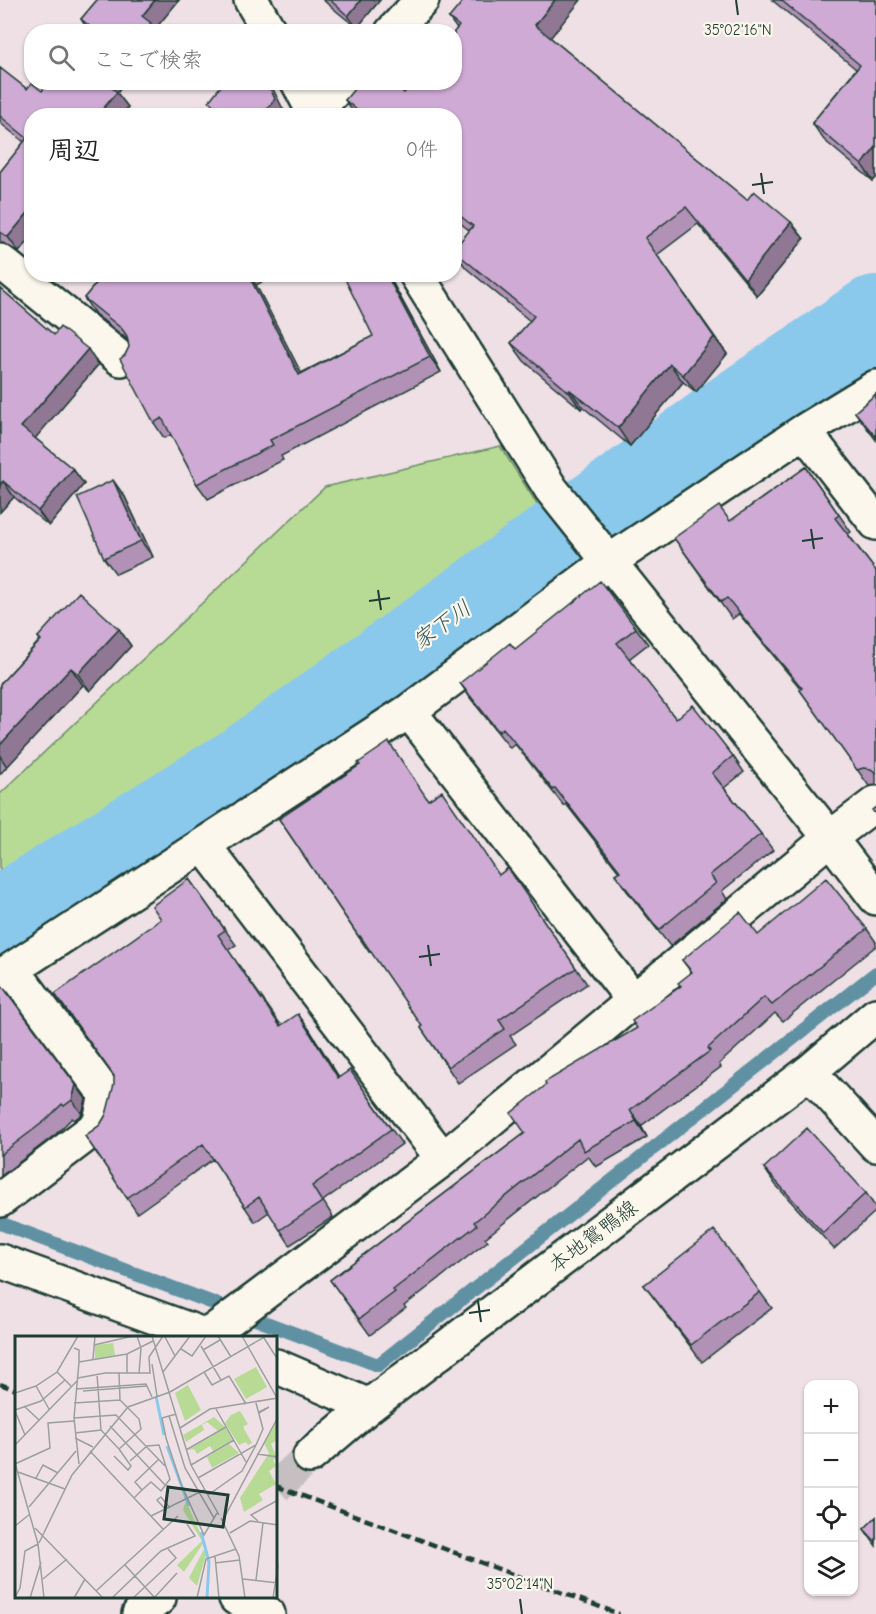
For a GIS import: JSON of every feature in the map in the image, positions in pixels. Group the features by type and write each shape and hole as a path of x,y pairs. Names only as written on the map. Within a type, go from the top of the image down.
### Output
{"street":[{"path":"400,24 422,0"},
{"path":"302,90 312,108"},
{"path":"320,108 336,90"},
{"path":"0,261 24,280"},
{"path":"26,282 121,359"},
{"path":"421,282 551,489 831,838 876,898"},
{"path":"0,1200 99,1125 106,1095 6,973 409,711 610,561 804,431 876,387"},
{"path":"804,431 876,523"},
{"path":"409,711 634,1001"},
{"path":"210,1336 443,1159 876,803"},
{"path":"204,846 443,1159"},
{"name":"本地鴛鴨線","path":"310,1456 369,1406 809,1072 876,1015"},
{"path":"809,1072 876,1145"},
{"path":"0,1261 206,1336"},
{"path":"278,1367 369,1406"},
{"path":"139,1614 158,1599"},
{"path":"238,1599 268,1614"}],"green space":[{"path":"500,446 553,529 247,749 0,902 0,794 325,487"}],"building":[{"path":"97,0 155,0 142,16 150,24 87,24 81,19"},
{"path":"330,0 361,0 348,16"},
{"path":"464,0 555,0 535,25 747,200 754,191 791,222 745,279 686,207 645,238 714,337 683,375 670,364 618,428 570,390 569,392 511,343 534,316 462,258 462,239 473,226 462,217 462,108 354,108 345,100 353,90 400,90 404,93 406,90 462,90 462,24 456,24 449,18"},
{"path":"781,0 876,0 876,147 862,165 812,123 860,65"},
{"path":"0,68 24,87 24,90 115,90 117,92 104,108 24,108 24,136 0,116"},
{"path":"218,90 271,90 275,99 268,108 217,108 209,101"},
{"path":"24,142 24,218 8,237 0,232 0,172"},
{"path":"97,282 252,282 299,375 373,336 346,282 390,282 430,357 270,440 273,445 197,484 162,418 154,423 120,359 129,347 127,336 122,329 84,298"},
{"path":"0,288 54,335 60,327 88,349 21,427 73,469 38,511 3,481 0,485"},
{"path":"876,394 876,437 855,412"},
{"path":"806,467 839,515 835,518 876,571 876,773 871,769 857,770 800,690 802,688 727,598 721,602 674,538 719,506 730,521"},
{"path":"113,480 141,541 104,558 77,497"},
{"path":"600,581 636,628 617,643 676,719 693,705 733,756 712,773 761,834 710,875 716,883 659,930 615,874 620,871 555,788 553,790 503,728 499,732 460,683 510,643 515,649"},
{"path":"79,592 119,629 78,674 71,668 0,745 0,684 41,640 38,637"},
{"path":"389,742 428,800 442,791 499,875 508,868 576,968 499,1020 505,1029 448,1067 279,819 360,765 358,763"},
{"path":"826,878 867,929 772,1005 764,997 708,1048 710,1051 630,1110 636,1121 584,1151 578,1139 474,1222 477,1225 359,1319 330,1280 525,1133 511,1113 546,1085 545,1082 637,1028 632,1021 681,986 678,983 692,972 682,960 740,912 758,935"},
{"path":"189,879 225,930 218,935 280,1026 298,1014 338,1078 350,1070 391,1129 312,1186 322,1202 280,1230 259,1197 245,1207 203,1144 127,1198 85,1136 100,1125 106,1115 114,1076 55,994 161,919 152,906"},
{"path":"0,983 76,1085 72,1100 64,1106 62,1104 46,1120 0,1155"},
{"path":"807,1128 866,1193 823,1233 764,1168"},
{"path":"714,1230 760,1292 691,1345 644,1285"},
{"path":"876,1517 876,1542 864,1529"}],"waterway":[{"name":"家下川","path":"0,920 248,766 719,426 876,318"},
{"path":"0,1223 378,1365 876,973"}],"tunnel":[{"path":"278,1485 310,1456"}],"railway":[{"path":"0,1384 15,1390"},
{"path":"278,1487 619,1614"}]}
